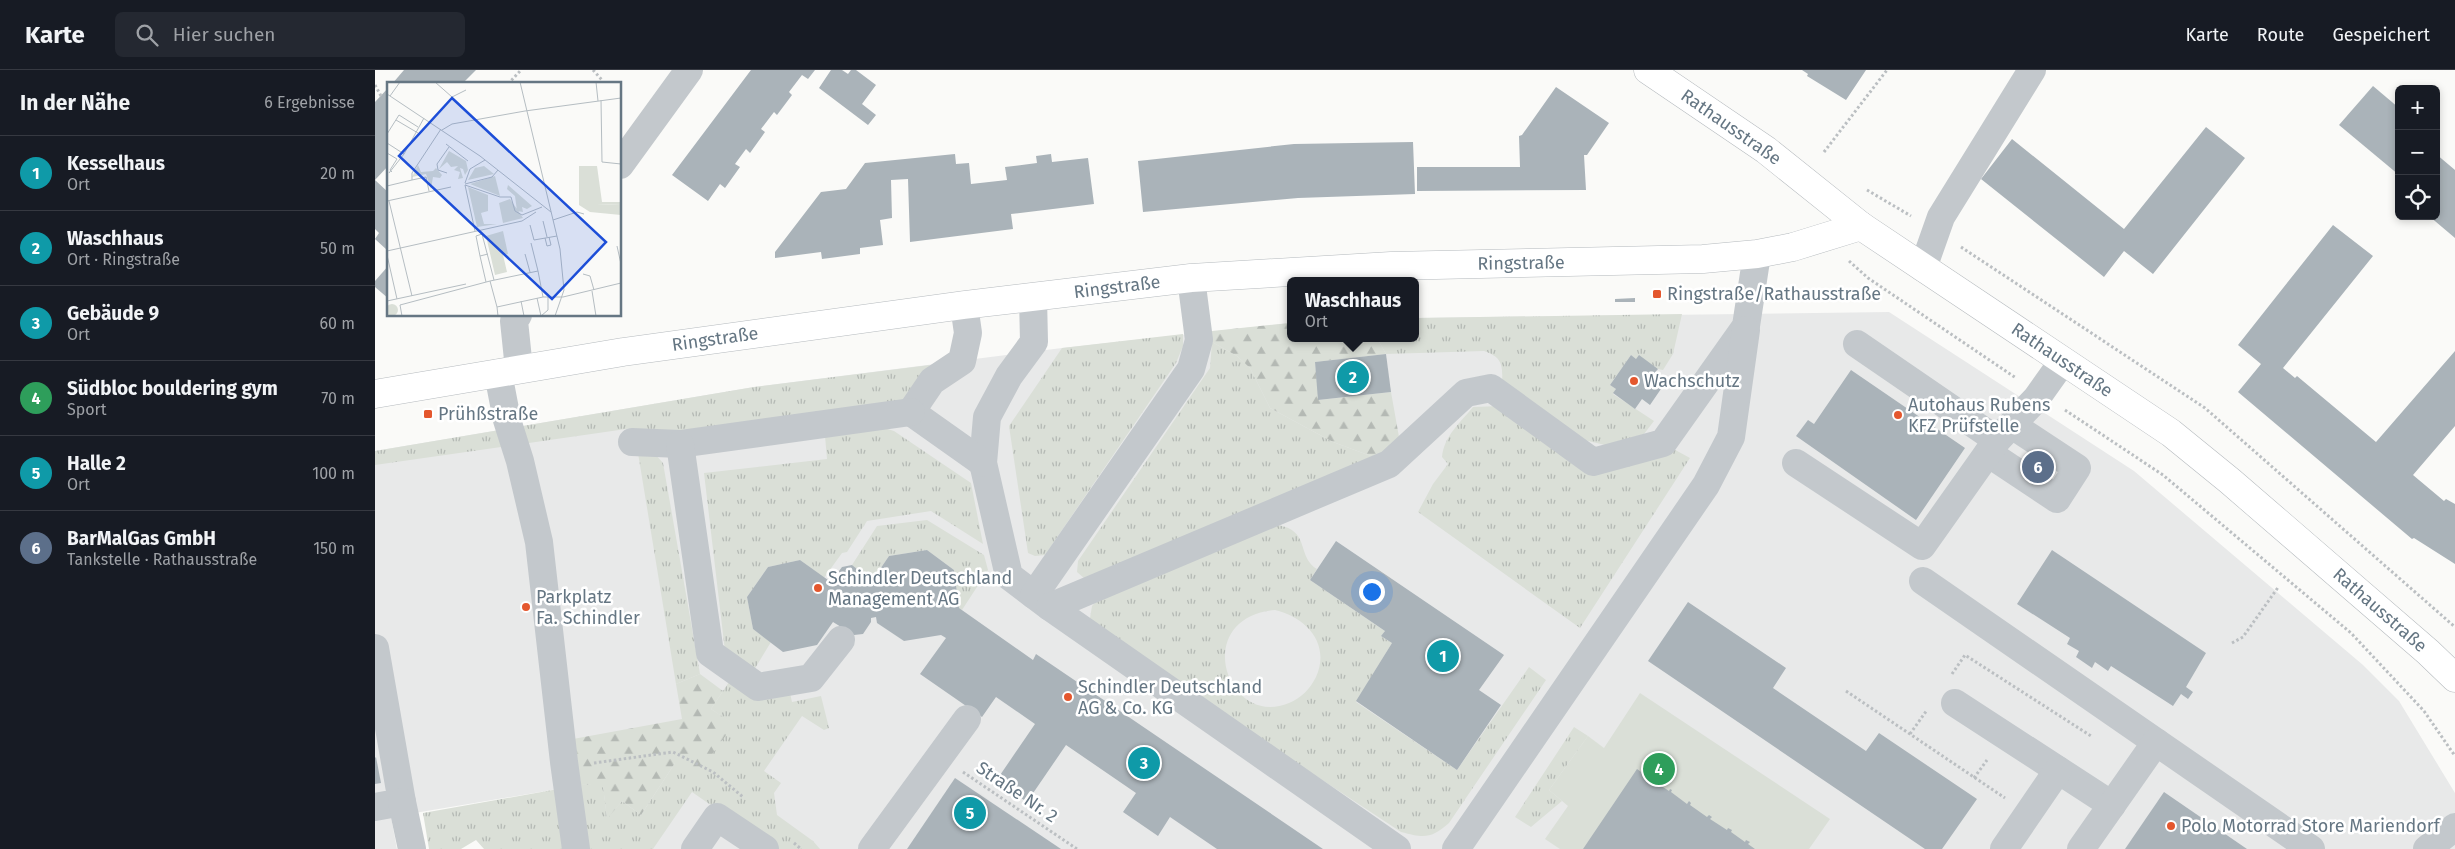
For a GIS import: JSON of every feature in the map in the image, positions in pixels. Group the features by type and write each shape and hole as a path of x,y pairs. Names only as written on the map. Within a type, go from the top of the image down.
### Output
{"main road":[{"name":"Rathausstraße","path":"1648,70 1766,150 1861,226 2171,433 2421,646 2455,678"},
{"name":"Ringstraße","path":"375,394 623,352 964,305 1191,278 1391,266 1703,259 1757,254 1793,247 1861,226"}],"street":[{"path":"621,164 689,70"},
{"path":"1923,268 1941,217 2032,70"},
{"path":"1456,849 1706,485 1731,438 1757,254"},
{"path":"1042,601 1191,369 1199,340 1191,278"},
{"path":"1033,297 1033,342 1009,376 987,417 983,463 1009,576 1397,849"},
{"path":"911,412 932,381 962,361 968,333 964,305"},
{"path":"517,316 514,320 507,420 520,461 539,542 576,849"},
{"path":"1042,601 1389,464 1466,393 1491,388 1593,462 1663,443 1746,326"},
{"path":"1857,344 1999,439"},
{"path":"1796,463 1922,546 1999,439 2040,394 2063,361"},
{"path":"632,442 680,444 911,412 983,463"},
{"path":"680,444 710,652 758,687 811,678 841,640"},
{"path":"1923,581 2311,849"},
{"path":"375,648 412,849"},
{"path":"1955,703 2112,805"},
{"path":"872,849 967,719"},
{"path":"2081,849 2156,742"},
{"path":"2004,849 2058,770"},
{"path":"375,807 402,802"},
{"path":"695,849 717,817 776,842"},
{"path":"2427,849 2455,827"}],"path":[{"path":"510,82 521,70"},
{"path":"593,70 602,80 601,82"},
{"path":"1823,152 1887,70"},
{"path":"375,85 381,96"},
{"path":"1868,278 2163,475 2351,633 2423,711 2455,756"},
{"path":"2232,643 2243,637 2279,586"},
{"path":"1845,691 2028,814"},
{"path":"565,768 673,752 713,772 751,803"},
{"name":"Straße Nr. 2","path":"941,757 1077,849"},
{"path":"776,842 801,849"}],"shaded area":[{"path":"1889,312 2134,471 2363,665 2399,701 2455,793 2455,849 563,849 558,789 391,817 397,849 375,849 375,451 754,387 1062,348 1287,323 1287,342 1419,342 1419,318"}],"green space":[{"path":"1682,314 1673,354 1663,370 1658,369 1639,356 1636,359 1631,355 1610,385 1616,389 1613,394 1654,421 1644,434 1605,445 1584,440 1502,383 1500,362 1490,353 1484,351 1386,354 1379,342 1419,342 1419,318"},
{"path":"1287,323 1287,342 1379,342 1386,354 1315,362 1319,400 1391,392 1399,437 1379,459 1333,442 1270,408 1250,368 1237,356 1212,342 1212,331"},
{"path":"1183,334 1183,346 1176,363 1045,555 1035,556 1028,553 1009,426 1062,348"},
{"path":"1212,342 1237,356 1250,368 1270,408 1333,442 1379,459 1085,579 1077,572 1078,561 1210,368"},
{"path":"930,365 910,396 895,405 635,437 633,428 375,465 375,451 754,387"},
{"path":"1501,406 1572,456 1668,446 1690,458 1580,628 1418,512 1433,484 1448,464 1442,457 1443,449 1453,430 1473,407"},
{"path":"884,428 894,431 971,483 983,544 931,511 867,521 847,552 842,553 824,578 800,560 768,567 747,597 753,629 771,642 754,670 725,651 704,473 827,459 825,436"},
{"path":"638,453 655,454 663,463 700,674 676,684"},
{"path":"927,520 984,555 988,570 962,610 959,608 954,570 927,550 889,556 872,581 852,565 877,526"},
{"path":"1277,525 1288,528 1295,532 1311,564 1317,569 1310,580 1385,631 1381,636 1392,643 1356,702 1457,770 1529,667 1546,680 1449,823 1437,832 1427,836 1416,835 1401,832 1098,632 1089,624 1092,606 1099,598","holes":["1275,610 1306,626 1318,643 1320,665 1316,677 1301,696 1289,703 1267,707 1248,701 1234,687 1227,669 1225,650 1232,632 1249,617"]},
{"path":"700,674 723,691 711,709 734,724 708,760 695,772 675,763 641,815 622,801 607,819 603,786 581,784 573,739 682,719 676,684"},
{"path":"729,682 790,693 792,702 821,696 829,728 824,730 802,716 764,771 781,783 774,793 777,815 813,841 820,849 774,849 692,792 653,849 585,849 581,784 603,785 607,818 622,801 641,815 675,763 733,724 711,709"},
{"path":"1640,693 1830,819 1809,849 1560,849 1545,839 1568,806 1549,790 1588,736 1604,748"},
{"path":"1574,727 1588,736 1549,790 1562,801 1531,827 1515,817"},
{"path":"558,789 563,849 484,849 476,840 461,849 429,849 423,813"}],"building":[{"path":"404,70 476,70 464,82 394,82"},
{"path":"751,70 815,70 808,79 802,75 789,92 792,95 777,115 774,112 761,129 765,132 750,153 746,149 735,164 740,167 725,188 720,184 708,201 672,175"},
{"path":"831,70 842,70 848,74 851,70 856,70 876,85 862,104 876,115 868,125 819,88"},
{"path":"1802,70 1866,70 1846,100 1807,76 1808,74"},
{"path":"2373,86 2395,105 2395,172 2339,125"},
{"path":"1556,87 1609,123 1587,155 1584,155 1586,190 1417,191 1417,167 1520,167 1519,136 1522,135"},
{"path":"387,89 387,167 375,180 375,102"},
{"path":"2206,127 2245,158 2153,274 2124,251 2104,277 1981,179 2012,139 2124,229"},
{"path":"1413,142 1415,194 1298,198 1143,212 1138,161 1294,144"},
{"path":"955,154 956,164 969,163 971,184 1007,180 1005,167 1037,163 1036,156 1051,154 1052,162 1088,158 1094,204 1011,214 1013,229 910,242 908,179 891,180 892,218 880,220 883,245 860,248 860,254 822,259 821,252 775,258 775,252 821,192 846,189 865,163"},
{"path":"2440,157 2455,170 2455,238 2434,220 2440,220"},
{"path":"375,180 387,191 387,250 375,239 379,233 375,229"},
{"path":"2333,225 2373,256 2283,368 2295,378 2297,376 2376,442 2455,351 2455,426 2413,475 2444,501 2446,499 2455,504 2455,564 2414,538 2412,539 2238,392 2261,364 2238,345"},
{"path":"387,267 387,297 375,287 375,281"},
{"path":"1635,298 1635,302 1615,302 1615,299"},
{"path":"1386,354 1391,392 1318,400 1315,362"},
{"name":"Wachschutz","path":"1631,355 1636,359 1639,355 1658,369 1651,377 1663,386 1650,405 1642,399 1635,409 1613,393 1616,389 1610,385"},
{"path":"1851,370 1965,448 1916,520 1796,436 1808,420 1814,424"},
{"path":"1336,541 1504,655 1479,690 1501,705 1457,770 1356,701 1392,643 1381,636 1385,631 1310,580"},
{"path":"927,550 954,570 959,608 1033,660 1036,654 1323,849 1217,849 1170,817 1158,836 1123,812 1136,793 1066,745 1027,802 996,781 1035,724 996,697 982,717 920,674 946,638 941,635 904,641 877,623 876,617 871,618 871,622 863,634 854,635 833,622 817,645 783,652 753,629 747,597 768,567 800,560 828,580 828,585 834,584 833,579 842,567 852,565 872,581 889,556"},
{"path":"2052,550 2206,653 2186,687 2193,692 2188,699 2181,694 2173,706 2111,666 2108,671 2095,662 2092,668 2076,657 2079,651 2067,644 2070,638 2017,604"},
{"path":"1688,602 1786,668 1773,688 1866,751 1879,733 1977,799 1942,849 1925,849 1648,661"},
{"path":"375,758 381,783 375,784"},
{"path":"1637,769 1651,779 1653,777 1654,781 1669,791 1670,789 1672,790 1671,792 1687,804 1689,801 1690,805 1707,817 1709,815 1712,817 1710,819 1727,830 1728,828 1732,830 1731,832 1745,842 1746,840 1750,842 1748,844 1755,849 1583,849"},
{"path":"955,778 1061,849 907,849"},
{"path":"2164,792 2247,849 2125,849"}],"place":[{"name":"Ringstraße/Rathausstraße","path":"1657,294"},
{"name":"Waschhaus","path":"1353,377"},
{"name":"Wachschutz","path":"1634,381"},
{"name":"Prühßstraße","path":"428,414"},
{"name":"Autohaus Rubens KFZ Prüfstelle","path":"1898,415"},
{"name":"BarMalGas GmbH","path":"2038,467"},
{"name":"Schindler Deutschland Management AG","path":"818,588"},
{"name":"Parkplatz Fa. Schindler","path":"526,607"},
{"name":"Kesselhaus","path":"1443,656"},
{"name":"Schindler Deutschland AG & Co. KG","path":"1068,697"},
{"name":"Gebäude 9","path":"1144,763"},
{"name":"Südbloc bouldering gym","path":"1659,769"},
{"name":"Halle 2","path":"970,813"},
{"name":"Polo Motorrad Store Mariendorf","path":"2171,826"}]}
